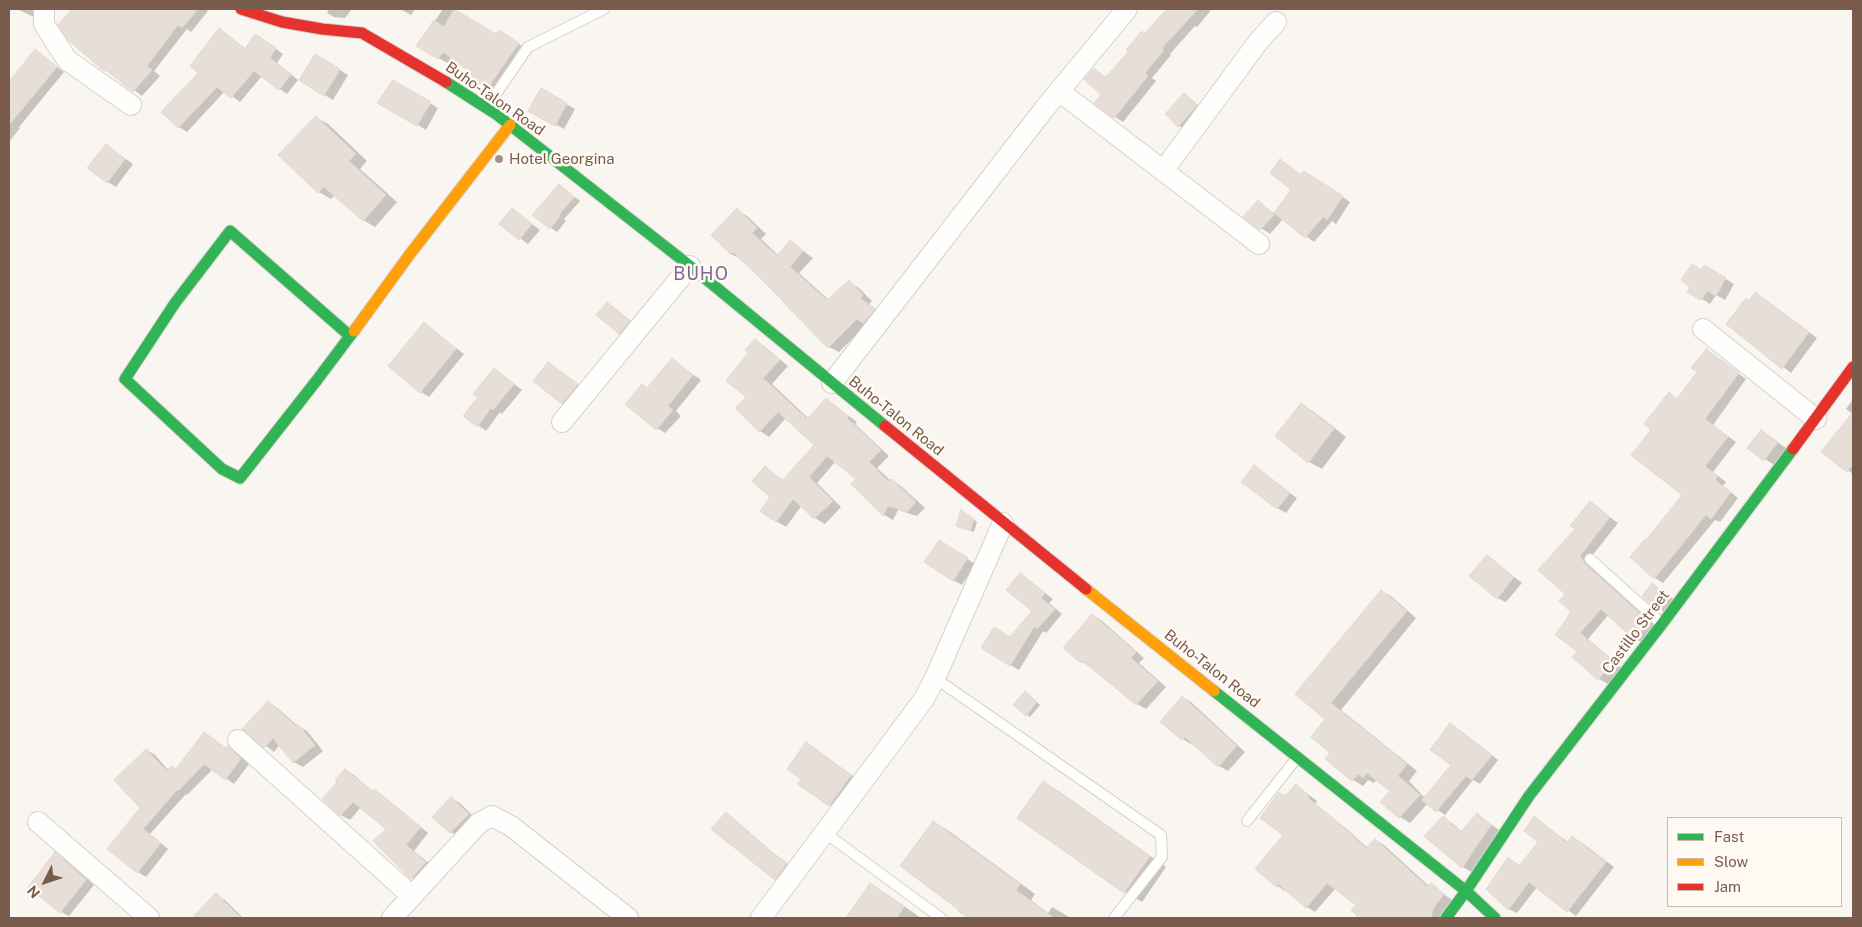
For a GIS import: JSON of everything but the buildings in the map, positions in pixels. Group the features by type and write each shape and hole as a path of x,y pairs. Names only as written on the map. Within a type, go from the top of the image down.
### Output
{"street":[{"path":"44,9 44,24 67,60 131,105"},
{"name":"Buho-Talon Road","path":"241,9 248,12 286,15 322,29 362,33 417,64 486,108 690,266 1003,524 1466,891 1495,918"},
{"path":"832,382 1059,91 1127,9"},
{"path":"1163,170 1258,42 1276,22"},
{"path":"1059,91 1259,244"},
{"path":"350,336 230,231 175,303 125,379 222,469 240,478 350,336 510,126"},
{"path":"562,422 690,266"},
{"path":"1702,329 1816,419"},
{"name":"Castillo Street","path":"1446,918 1529,796 1662,624 1816,419 1853,366"},
{"path":"761,918 924,699 1003,524"},
{"path":"238,740 412,896"},
{"path":"392,918 479,824 492,816 511,826 628,918"},
{"path":"38,822 149,918"}],"lane":[{"path":"486,108 528,47 604,9"},
{"path":"1590,559 1662,624"},
{"path":"935,678 1161,835 1162,856 1114,918"},
{"path":"1247,821 1298,757"},
{"path":"824,832 941,918"}],"traffic: fast":[{"path":"446,82 496,114 690,266 885,426"},
{"path":"350,336 230,231 175,303 125,379 222,469 240,478 354,331"},
{"path":"1446,918 1529,796 1662,624 1793,449"},
{"path":"1214,691 1466,891 1495,918"}],"traffic: slow":[{"path":"354,331 410,254 510,125"},
{"path":"1086,589 1214,691"}],"traffic: jam":[{"path":"241,9 282,22 362,33 446,82"},
{"path":"1793,449 1853,367"},
{"path":"885,426 1086,589"}],"place":[{"name":"Hotel Georgina","path":"499,159"}],"district":[{"name":"BUHO","path":"701,274"}]}
